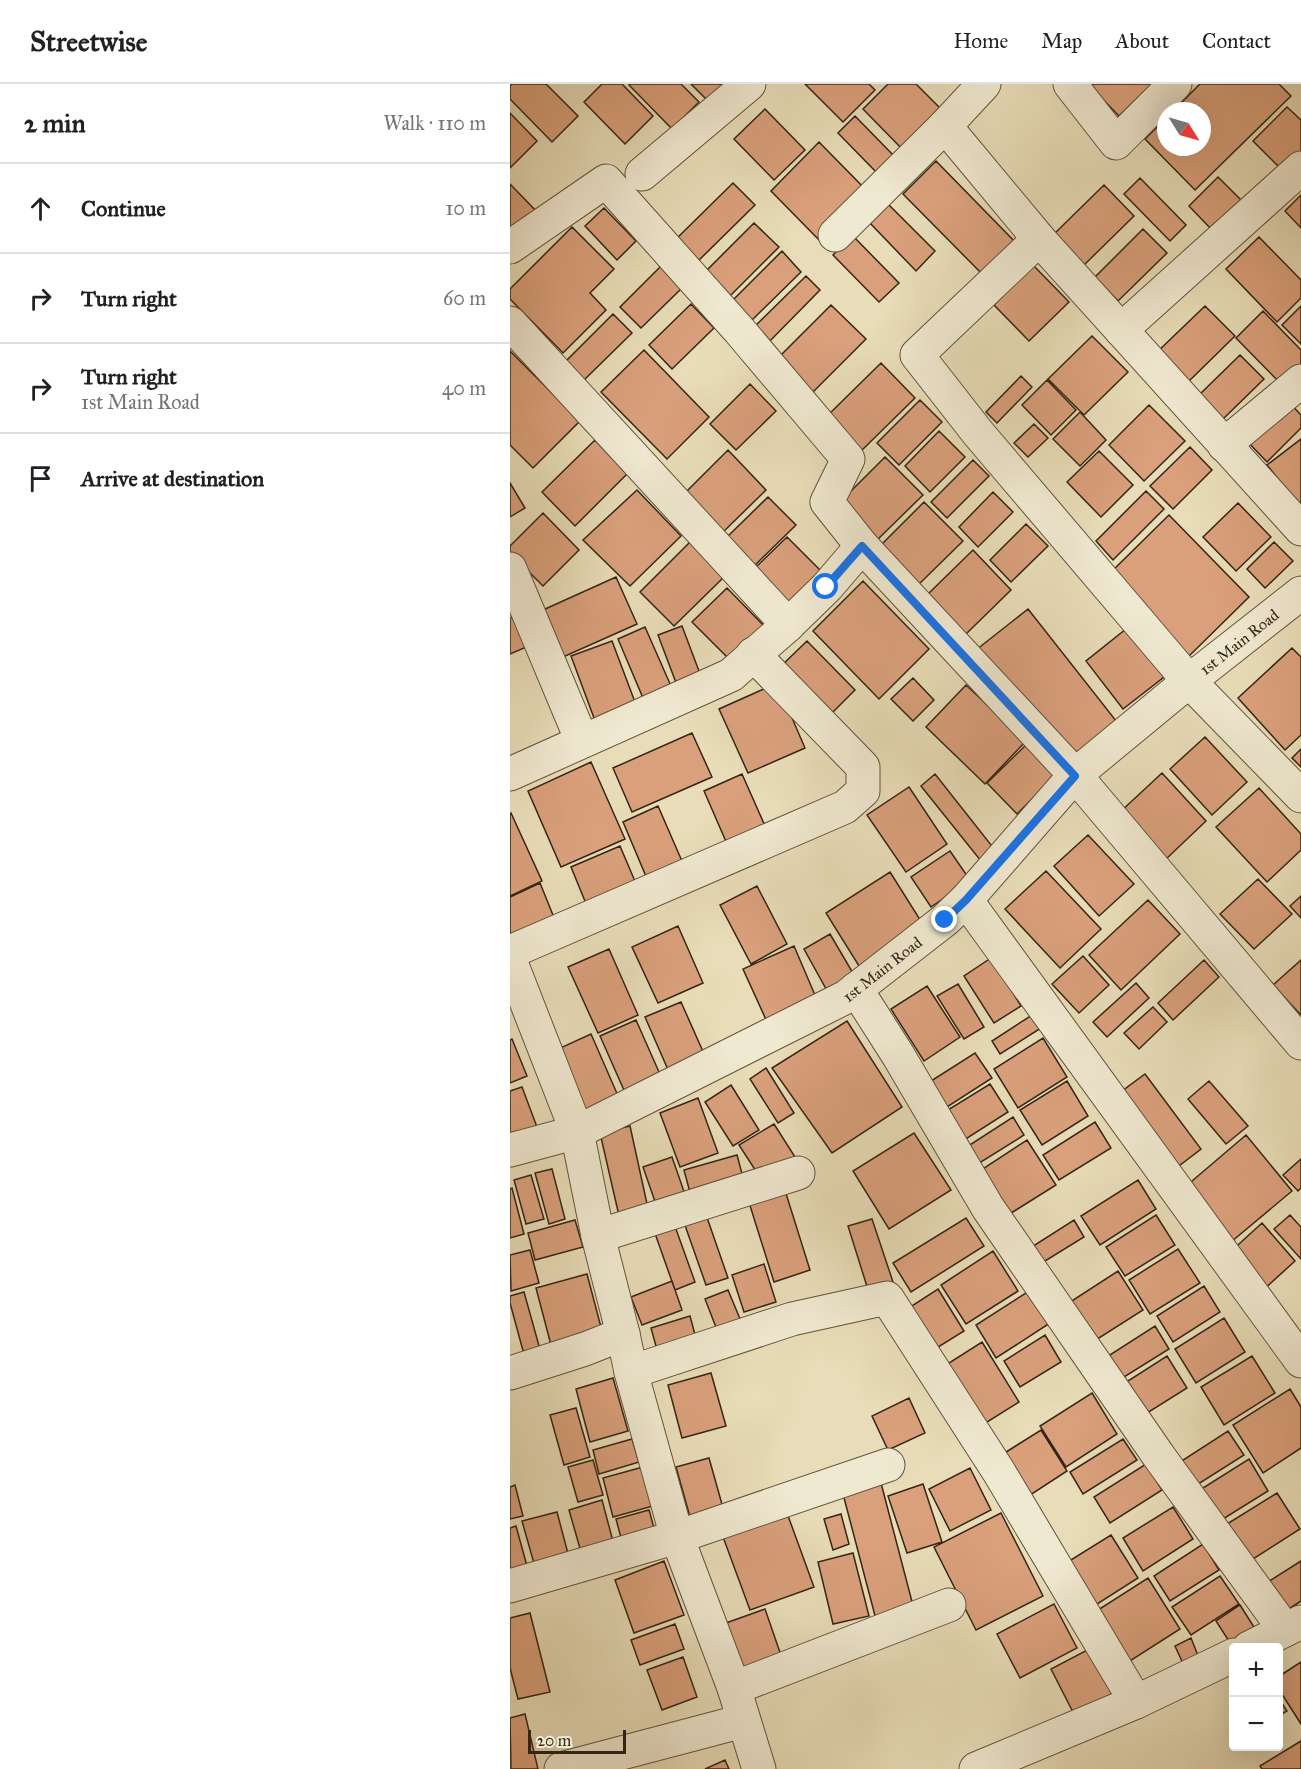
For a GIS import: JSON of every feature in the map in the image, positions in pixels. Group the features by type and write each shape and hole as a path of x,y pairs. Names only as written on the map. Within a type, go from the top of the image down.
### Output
{"street":[{"path":"642,174 749,84"},
{"path":"835,235 984,84"},
{"path":"1070,84 1116,143 1175,84"},
{"path":"945,126 1040,239 1301,529"},
{"path":"1121,330 1301,168"},
{"path":"510,248 606,181 739,330 848,459 827,502 862,546 1075,776 1301,1043"},
{"path":"1040,239 917,356 978,433 1189,681 1301,796"},
{"path":"510,323 788,625"},
{"path":"1224,445 1301,381"},
{"path":"510,774 731,675 788,625 862,546"},
{"path":"510,569 582,741"},
{"name":"1st Main Road","path":"510,1150 577,1132 846,997 945,920 966,900 1075,776 1189,681 1301,593"},
{"path":"510,952 845,807 863,791 863,767 753,654"},
{"path":"966,900 1296,1342"},
{"path":"510,960 577,1132 598,1236 631,1372 677,1537 734,1688 759,1769"},
{"path":"856,989 898,1055 988,1208 1158,1455 1293,1626 1258,1643"},
{"path":"598,1236 798,1173"},
{"path":"631,1372 792,1319 887,1298 999,1472 1136,1702"},
{"path":"510,1373 623,1334"},
{"path":"510,1586 677,1537 888,1466"},
{"path":"734,1688 949,1605"},
{"path":"976,1769 1136,1702 1229,1657"},
{"path":"561,1769 604,1764 743,1721"}],"building":[{"path":"512,84 546,84 578,116 552,142 510,99"},
{"path":"602,84 622,84 653,116 625,144 584,102"},
{"path":"681,84 699,102 672,129 629,85"},
{"path":"691,84 729,84 710,103"},
{"path":"805,84 869,84 875,90 843,122"},
{"path":"888,84 916,84 947,115 907,154 863,109"},
{"path":"1088,84 1152,84 1119,116"},
{"path":"1200,84 1279,84 1291,96 1195,190 1162,156 1211,156 1211,102 1182,102"},
{"path":"1287,107 1301,120 1301,156 1284,172 1253,141"},
{"path":"765,109 805,150 774,180 734,139"},
{"path":"510,113 537,141 510,168"},
{"path":"855,116 895,157 878,174 838,133"},
{"path":"1157,127 1157,151 1145,139"},
{"path":"819,142 870,194 821,242 771,191"},
{"path":"936,161 1021,248 988,280 903,194"},
{"path":"1218,177 1241,200 1211,229 1189,206"},
{"path":"1140,178 1186,225 1170,241 1124,194"},
{"path":"733,183 755,205 693,266 671,244"},
{"path":"510,184 540,215 510,241"},
{"path":"1104,185 1134,216 1082,267 1052,236"},
{"path":"1301,195 1301,228 1285,211"},
{"path":"887,203 935,251 916,271 868,221"},
{"path":"604,208 636,241 617,260 585,226"},
{"path":"754,223 779,247 724,302 700,277"},
{"path":"572,227 614,269 590,293 606,310 563,353 510,299 510,289"},
{"path":"1143,229 1167,253 1118,301 1095,277"},
{"path":"852,235 899,283 879,302 833,255"},
{"path":"1259,237 1301,280 1301,298 1277,322 1226,269"},
{"path":"782,251 801,272 750,322 731,302"},
{"path":"1033,265 1069,302 1029,341 994,305"},
{"path":"661,266 682,288 641,328 620,307"},
{"path":"806,276 820,290 766,345 751,330"},
{"path":"691,304 714,328 672,369 649,345"},
{"path":"831,305 866,339 808,397 773,363"},
{"path":"1205,306 1235,336 1184,386 1154,355"},
{"path":"1301,306 1301,344 1282,325"},
{"path":"1263,311 1301,350 1301,369 1284,387 1236,338"},
{"path":"613,314 632,333 584,380 565,362"},
{"path":"1092,336 1128,372 1084,415 1048,379"},
{"path":"644,350 709,417 667,459 601,392"},
{"path":"510,351 580,421 533,468 510,445"},
{"path":"1240,355 1264,379 1221,421 1197,397"},
{"path":"881,363 915,398 856,456 822,421"},
{"path":"1021,376 1032,387 997,423 986,412"},
{"path":"1047,380 1076,410 1051,435 1022,405"},
{"path":"750,384 776,411 736,450 710,424"},
{"path":"1286,399 1301,415 1301,428 1267,462 1245,439"},
{"path":"920,400 942,422 899,465 877,443"},
{"path":"1149,405 1185,441 1144,481 1109,445"},
{"path":"1080,412 1106,440 1080,466 1053,439"},
{"path":"1034,424 1048,438 1028,457 1014,443"},
{"path":"939,431 965,457 930,492 905,466"},
{"path":"1301,439 1301,508 1267,465"},
{"path":"595,440 627,474 575,526 542,492"},
{"path":"1190,447 1212,470 1173,509 1150,486"},
{"path":"728,450 766,490 719,536 681,497"},
{"path":"1099,451 1133,485 1101,517 1067,482"},
{"path":"885,457 923,495 872,545 835,507"},
{"path":"973,460 989,476 947,518 931,502"},
{"path":"510,483 525,508 510,517"},
{"path":"637,490 681,536 630,586 583,540"},
{"path":"1146,491 1164,509 1113,560 1096,541"},
{"path":"993,492 1013,512 978,547 959,527"},
{"path":"768,497 796,525 753,567 725,539"},
{"path":"924,502 963,541 912,591 874,552"},
{"path":"1238,503 1271,537 1236,571 1203,537"},
{"path":"543,513 579,550 543,586 510,553 510,546"},
{"path":"1169,515 1249,597 1186,659 1106,577"},
{"path":"1026,524 1048,546 1011,582 990,560"},
{"path":"787,537 829,579 796,611 754,569"},
{"path":"691,541 725,576 674,626 640,592"},
{"path":"1274,542 1293,561 1265,588 1247,569"},
{"path":"973,550 1011,590 965,635 927,595"},
{"path":"616,577 637,624 563,657 543,610"},
{"path":"863,581 929,649 879,699 813,631"},
{"path":"727,588 767,629 733,663 692,622"},
{"path":"1028,609 1117,722 1070,757 976,650"},
{"path":"517,614 531,645 510,654 510,618"},
{"path":"682,626 702,679 678,688 658,635"},
{"path":"645,627 671,686 643,698 618,639"},
{"path":"1126,629 1164,677 1123,709 1086,661"},
{"path":"612,641 638,710 597,726 571,656"},
{"path":"807,641 855,690 826,719 777,670"},
{"path":"1292,648 1301,657 1301,735 1285,750 1238,698"},
{"path":"913,678 934,700 913,721 891,699"},
{"path":"777,683 805,748 748,773 719,709"},
{"path":"966,685 1026,741 985,784 926,727"},
{"path":"692,733 712,777 632,812 613,768"},
{"path":"1205,737 1247,782 1212,815 1170,769"},
{"path":"1029,742 1059,772 1017,814 987,783"},
{"path":"1301,749 1301,767 1292,758"},
{"path":"591,762 625,839 561,867 528,791"},
{"path":"1162,773 1206,821 1164,861 1119,813"},
{"path":"742,774 769,835 731,853 704,791"},
{"path":"935,774 999,855 985,866 921,786"},
{"path":"909,787 947,844 906,872 867,815"},
{"path":"1259,788 1301,834 1301,850 1267,882 1216,827"},
{"path":"658,806 685,868 648,881 623,822"},
{"path":"510,814 542,881 510,896"},
{"path":"1088,835 1134,884 1099,916 1054,866"},
{"path":"620,846 637,886 587,906 571,867"},
{"path":"950,851 970,880 931,907 911,877"},
{"path":"1046,871 1101,929 1060,968 1005,909"},
{"path":"890,872 924,926 859,966 826,913"},
{"path":"1258,879 1292,914 1254,949 1220,914"},
{"path":"540,883 557,925 514,940 510,932 510,897"},
{"path":"757,886 787,944 751,964 720,905"},
{"path":"1301,896 1301,918 1290,906"},
{"path":"1148,900 1180,934 1121,990 1089,955"},
{"path":"678,926 703,983 658,1003 632,947"},
{"path":"830,934 857,980 830,996 804,949"},
{"path":"794,946 818,1002 768,1024 743,969"},
{"path":"609,949 638,1015 598,1033 568,967"},
{"path":"1083,956 1109,985 1079,1013 1052,984"},
{"path":"991,958 1021,1006 994,1023 964,976"},
{"path":"1204,960 1219,977 1173,1020 1158,1003"},
{"path":"1301,960 1301,1015 1273,985"},
{"path":"1136,983 1149,998 1107,1037 1093,1022"},
{"path":"958,984 984,1027 964,1039 937,996"},
{"path":"927,986 960,1037 924,1061 891,1009"},
{"path":"681,1002 705,1056 669,1072 645,1017"},
{"path":"1153,1007 1167,1022 1139,1049 1124,1033"},
{"path":"1032,1015 1041,1028 1000,1054 992,1041"},
{"path":"636,1020 663,1081 627,1097 600,1036"},
{"path":"847,1021 902,1107 832,1153 772,1068"},
{"path":"591,1034 619,1098 586,1112 558,1049"},
{"path":"1043,1038 1067,1077 1018,1108 994,1069"},
{"path":"512,1039 527,1076 510,1083 510,1040"},
{"path":"975,1053 992,1078 947,1107 931,1081"},
{"path":"766,1068 794,1113 778,1123 750,1079"},
{"path":"1145,1074 1201,1149 1171,1172 1114,1097"},
{"path":"1067,1081 1088,1116 1042,1145 1020,1110"},
{"path":"1209,1081 1248,1126 1226,1144 1188,1099"},
{"path":"990,1084 1008,1112 961,1142 943,1113"},
{"path":"731,1085 759,1130 733,1146 705,1102"},
{"path":"522,1087 537,1127 510,1138 510,1091"},
{"path":"698,1098 718,1153 680,1167 660,1113"},
{"path":"1013,1117 1024,1135 973,1167 962,1150"},
{"path":"1095,1122 1111,1148 1059,1180 1043,1155"},
{"path":"774,1124 795,1157 761,1179 739,1145"},
{"path":"630,1126 649,1213 620,1220 600,1133"},
{"path":"914,1133 951,1190 889,1229 853,1171"},
{"path":"1246,1135 1292,1191 1231,1242 1185,1187"},
{"path":"1027,1140 1056,1185 1000,1220 972,1176"},
{"path":"737,1155 745,1185 692,1200 684,1170"},
{"path":"672,1157 688,1203 659,1213 643,1167"},
{"path":"1301,1159 1301,1188 1298,1191 1283,1175"},
{"path":"552,1169 565,1219 549,1224 535,1173"},
{"path":"531,1175 544,1219 526,1224 514,1180"},
{"path":"1138,1180 1156,1209 1100,1245 1081,1216"},
{"path":"783,1184 810,1270 774,1282 747,1196"},
{"path":"512,1188 524,1234 510,1238 510,1189"},
{"path":"703,1206 728,1278 706,1285 681,1214"},
{"path":"1156,1215 1175,1245 1125,1276 1106,1247"},
{"path":"1290,1215 1301,1227 1301,1259 1274,1229"},
{"path":"672,1218 695,1282 675,1290 652,1225"},
{"path":"966,1218 984,1246 911,1292 893,1263"},
{"path":"872,1219 895,1288 870,1296 848,1226"},
{"path":"575,1220 583,1247 535,1260 528,1233"},
{"path":"1074,1220 1084,1237 1037,1266 1027,1250"},
{"path":"1262,1223 1295,1261 1262,1291 1228,1254"},
{"path":"1178,1249 1200,1283 1150,1314 1129,1280"},
{"path":"530,1250 539,1283 511,1291 510,1255"},
{"path":"993,1251 1018,1291 966,1324 941,1285"},
{"path":"764,1264 776,1302 744,1312 732,1275"},
{"path":"1118,1271 1143,1310 1088,1345 1064,1306"},
{"path":"587,1274 602,1331 551,1345 536,1288"},
{"path":"672,1281 682,1310 642,1325 631,1297"},
{"path":"1204,1286 1220,1312 1173,1342 1157,1316"},
{"path":"938,1289 964,1331 927,1354 901,1313"},
{"path":"728,1290 743,1326 719,1335 705,1299"},
{"path":"1029,1291 1050,1323 996,1358 976,1325"},
{"path":"524,1292 541,1353 525,1358 510,1303 510,1296"},
{"path":"690,1316 698,1346 659,1357 651,1328"},
{"path":"1224,1318 1245,1352 1196,1383 1175,1349"},
{"path":"1155,1326 1169,1349 1116,1382 1102,1360"},
{"path":"1045,1335 1061,1362 1020,1387 1004,1361"},
{"path":"982,1342 1019,1402 976,1429 938,1370"},
{"path":"1167,1356 1187,1388 1136,1420 1117,1388"},
{"path":"1252,1356 1275,1393 1224,1425 1201,1387"},
{"path":"711,1373 726,1426 682,1438 668,1385"},
{"path":"613,1378 628,1431 590,1442 576,1389"},
{"path":"1290,1389 1301,1407 1301,1448 1263,1473 1233,1425"},
{"path":"1092,1393 1117,1434 1066,1467 1040,1426"},
{"path":"909,1398 925,1433 888,1450 872,1416"},
{"path":"576,1408 590,1457 564,1465 550,1415"},
{"path":"1041,1430 1067,1471 1021,1501 995,1459"},
{"path":"1228,1431 1244,1455 1192,1488 1177,1464"},
{"path":"632,1439 639,1462 599,1474 593,1450"},
{"path":"1123,1439 1137,1460 1083,1494 1070,1472"},
{"path":"709,1458 725,1515 692,1524 676,1467"},
{"path":"1249,1459 1268,1491 1215,1524 1195,1493"},
{"path":"593,1460 603,1495 578,1502 568,1467"},
{"path":"1146,1464 1162,1490 1110,1523 1094,1497"},
{"path":"643,1467 653,1506 613,1517 603,1478"},
{"path":"970,1468 991,1510 950,1531 929,1489"},
{"path":"881,1483 916,1617 878,1627 843,1494"},
{"path":"923,1484 942,1542 907,1553 888,1496"},
{"path":"515,1485 523,1516 510,1519 510,1487"},
{"path":"1277,1493 1300,1529 1250,1561 1227,1524"},
{"path":"602,1500 615,1549 583,1559 569,1510"},
{"path":"1173,1507 1193,1539 1143,1571 1123,1538"},
{"path":"649,1510 657,1539 624,1549 616,1519"},
{"path":"557,1512 571,1565 537,1574 522,1521"},
{"path":"787,1513 814,1587 750,1610 723,1537"},
{"path":"1001,1513 1043,1596 976,1630 934,1547"},
{"path":"841,1514 849,1544 833,1550 824,1519"},
{"path":"516,1526 527,1566 510,1571 510,1528"},
{"path":"1111,1535 1138,1578 1094,1606 1066,1563"},
{"path":"1203,1544 1219,1570 1170,1601 1154,1576"},
{"path":"853,1553 869,1616 833,1624 818,1562"},
{"path":"664,1561 684,1615 634,1633 615,1580"},
{"path":"1301,1561 1301,1601 1278,1616 1260,1587"},
{"path":"1220,1576 1239,1604 1191,1635 1172,1607"},
{"path":"1148,1578 1180,1629 1130,1661 1098,1610"},
{"path":"1054,1604 1077,1648 1020,1678 997,1634"},
{"path":"1240,1605 1259,1635 1245,1643 1230,1643 1216,1621"},
{"path":"765,1609 784,1664 746,1678 726,1623"},
{"path":"530,1613 550,1692 518,1699 510,1668 510,1618"},
{"path":"675,1624 684,1649 640,1665 631,1640"},
{"path":"1191,1638 1201,1663 1186,1670 1175,1646"},
{"path":"1093,1647 1117,1694 1075,1716 1051,1669"},
{"path":"683,1657 697,1697 662,1710 647,1670"},
{"path":"1301,1662 1301,1724 1283,1696 1283,1674"},
{"path":"525,1714 538,1769 511,1769 510,1718"},
{"path":"1301,1741 1301,1769 1262,1769 1260,1766"},
{"path":"725,1760 729,1769 705,1769"}],"route":[{"path":"826,587 862,546 1075,776 966,900 945,920"}]}
